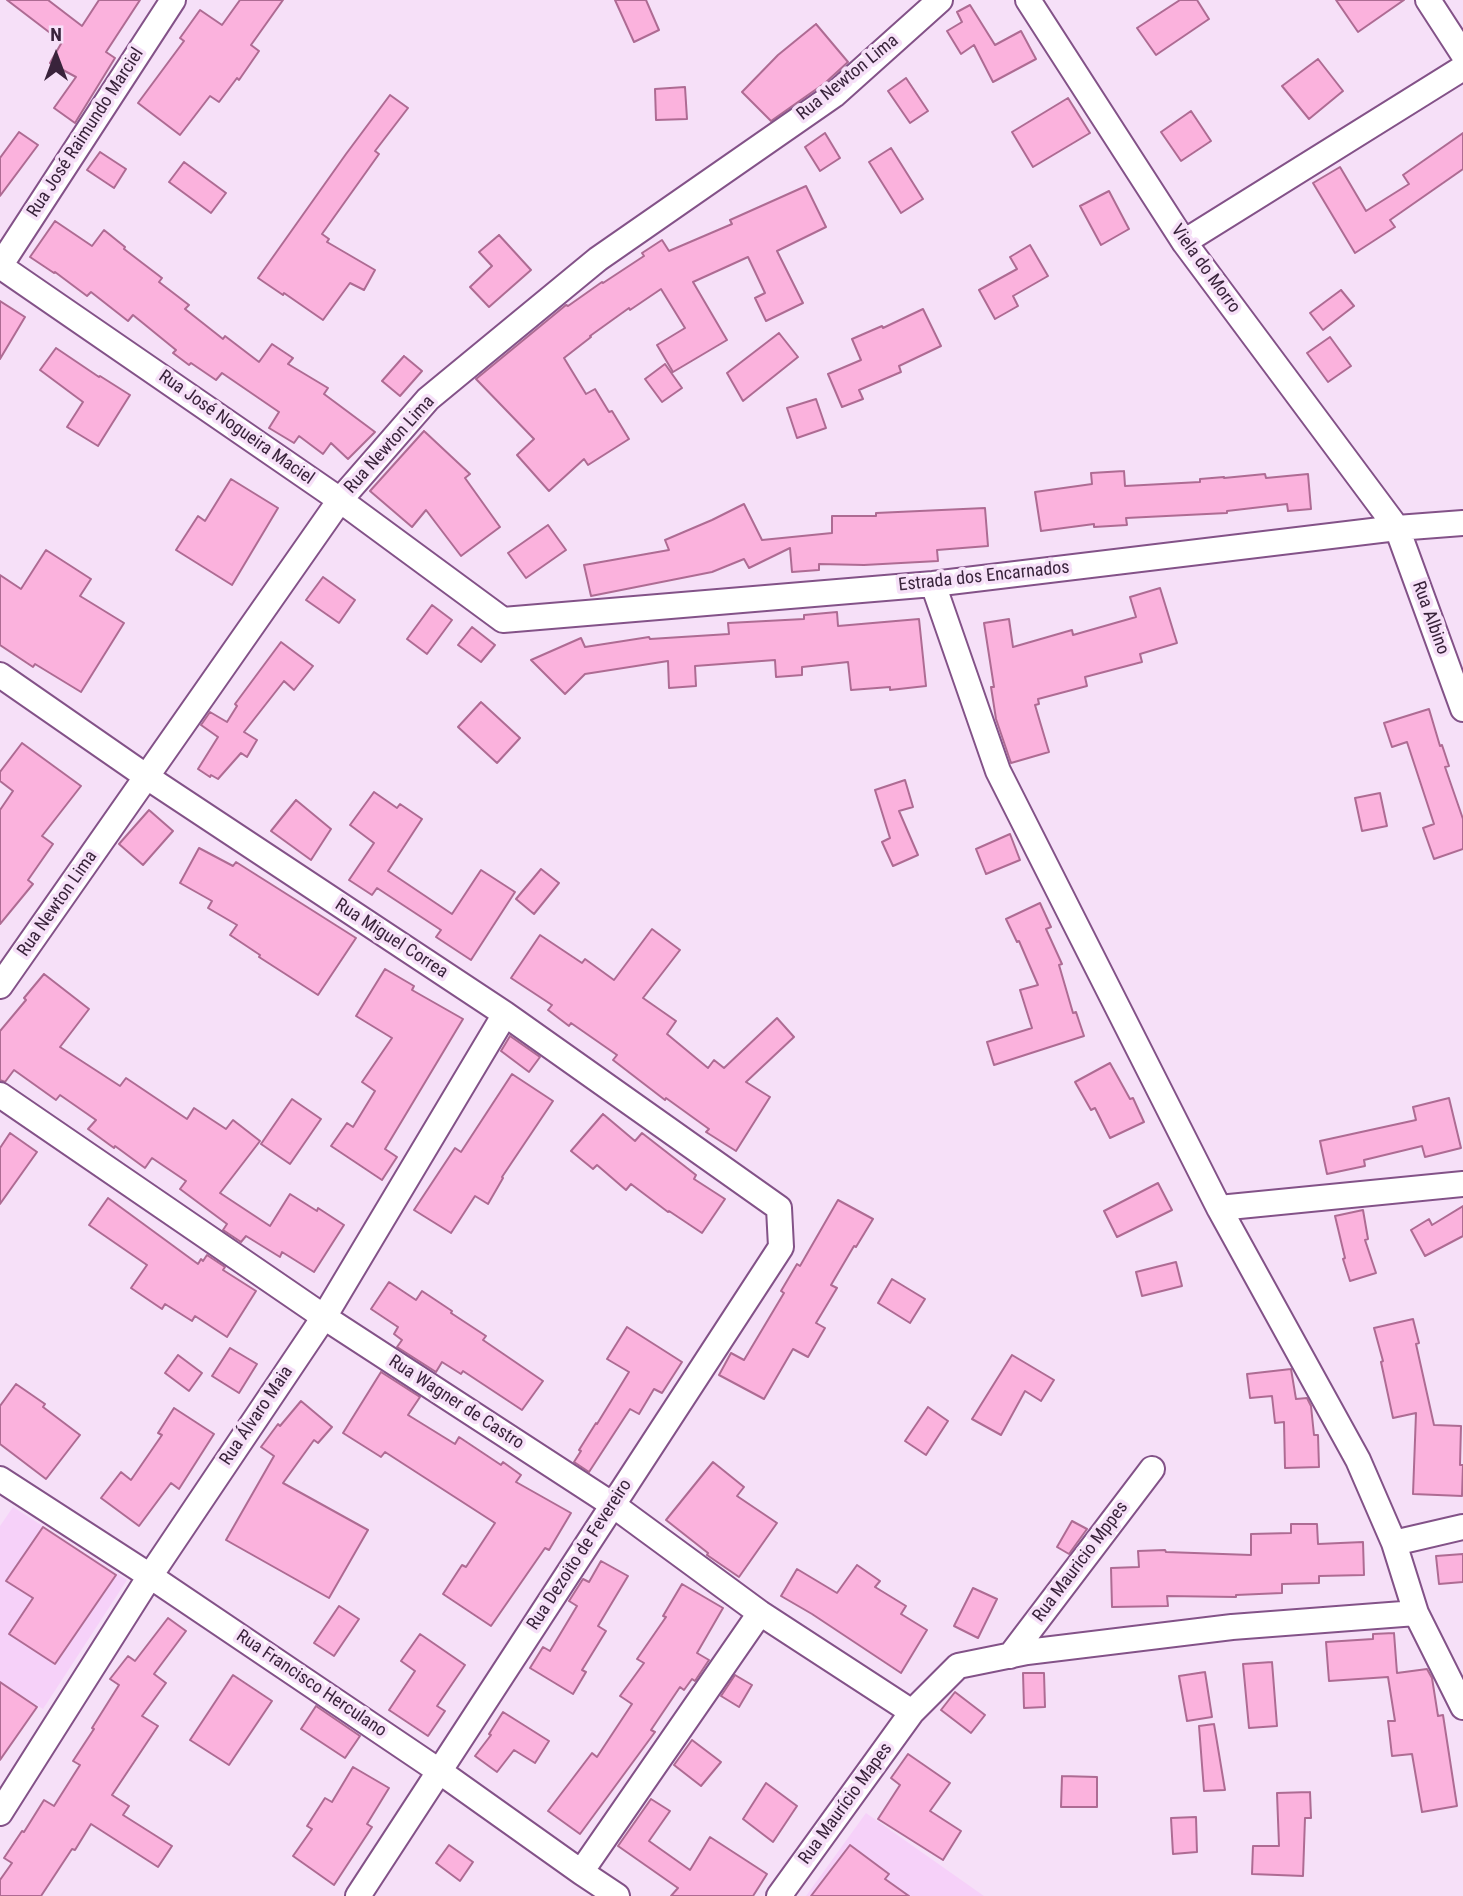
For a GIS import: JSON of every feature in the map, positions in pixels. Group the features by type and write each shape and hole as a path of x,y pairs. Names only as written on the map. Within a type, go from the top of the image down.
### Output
{"street":[{"name":"Rua José Raimundo Marciel","path":"0,266 173,0"},
{"name":"Rua Newton Lima","path":"0,986 340,500 428,399 597,259 834,95 940,0"},
{"name":"Viela do Morro","path":"1028,0 1184,242 1397,528"},
{"path":"1428,0 1463,54"},
{"path":"1184,242 1463,68"},
{"name":"Rua José Nogueira Maciel","path":"0,266 340,500 503,620"},
{"name":"Estrada dos Encarnados","path":"503,620 933,584 1397,528 1463,523"},
{"name":"Rua Albino","path":"1397,528 1463,709"},
{"path":"933,584 998,771 1219,1208 1358,1460 1394,1543 1416,1613 1463,1707"},
{"name":"Rua Miguel Correa","path":"0,675 147,777 505,1014 779,1208"},
{"name":"Rua Álvaro Maia","path":"0,1813 149,1576 324,1317 505,1014"},
{"name":"Rua Wagner de Castro","path":"0,1095 324,1317 613,1505 760,1613 912,1712"},
{"path":"1219,1208 1463,1184"},
{"name":"Rua Dezoito de Fevereiro","path":"358,1896 781,1247 779,1208"},
{"name":"Rua Mauricio Mppes","path":"1010,1656 1152,1469"},
{"name":"Rua Francisco Herculano","path":"0,1479 439,1770 617,1896"},
{"path":"1394,1543 1463,1527"},
{"path":"580,1872 760,1613"},
{"name":"Rua Maurício Mapes","path":"779,1896 912,1712 958,1666 1010,1656 1232,1627 1416,1613"}],"shaded area":[{"path":"13,1507 127,1580 43,1709 0,1682 0,1526"},
{"path":"866,1813 984,1896 806,1896"}],"building":[{"path":"7,0 48,0 82,26 99,0 140,0 106,52 115,58 75,123 54,108 76,77 50,63 62,42"},
{"path":"240,0 283,0 251,45 259,51 239,80 237,78 219,102 210,96 180,135 138,103 184,41 180,38 200,10 222,25"},
{"path":"615,0 646,0 659,30 634,42"},
{"path":"1180,0 1197,0 1209,19 1156,55 1137,28"},
{"path":"1336,0 1404,0 1358,32"},
{"path":"970,5 995,45 1021,31 1036,59 993,82 974,45 961,54 947,31 962,22 957,12"},
{"path":"816,24 848,62 825,83 771,121 742,92 778,55"},
{"path":"1318,59 1343,91 1309,119 1282,86"},
{"path":"906,78 928,111 910,123 888,91"},
{"path":"685,87 687,119 656,120 655,89"},
{"path":"390,95 408,108 375,151 379,154 322,234 329,239 327,242 375,270 364,290 350,283 323,320 258,278"},
{"path":"1068,98 1090,133 1033,167 1012,132"},
{"path":"1191,111 1211,141 1181,161 1161,132"},
{"path":"19,132 38,145 0,196 0,158"},
{"path":"825,133 840,158 820,171 805,147"},
{"path":"1463,133 1463,169 1390,220 1395,227 1355,253 1313,183 1340,167 1366,211 1409,184 1403,175"},
{"path":"891,148 923,199 901,213 869,162"},
{"path":"100,152 126,169 114,188 87,170"},
{"path":"184,162 226,193 211,213 169,182"},
{"path":"806,186 826,227 777,251 803,303 766,321 755,298 765,293 748,257 693,282 727,340 673,372 657,345 685,328 661,289 630,310 629,308 564,358 586,394 595,389 629,439 588,465 584,459 549,491 517,455 534,439 476,379 566,305 644,256 642,253 662,240 669,251 732,224 730,220"},
{"path":"1109,191 1129,229 1101,245 1080,206"},
{"path":"55,221 92,246 104,230 162,278 159,282 189,305 185,309 223,339 225,336 259,362 272,344 293,358 288,364 328,388 324,394 375,432 348,459 331,443 323,454 299,436 294,443 269,428 279,412 222,373 216,380 191,363 189,365 173,353 176,350 133,315 128,321 91,292 87,296 30,257"},
{"path":"499,235 531,270 489,307 470,287 492,266 479,252"},
{"path":"1030,245 1048,276 1013,296 1018,306 995,319 979,290 1017,269 1010,257"},
{"path":"1341,290 1354,306 1323,330 1310,313"},
{"path":"0,301 25,317 0,359"},
{"path":"923,309 941,346 899,366 901,372 859,390 863,399 842,407 828,374 861,360 852,339"},
{"path":"779,333 798,357 743,401 727,373"},
{"path":"1330,337 1351,366 1328,382 1307,353"},
{"path":"56,348 130,395 98,446 67,427 83,402 40,370"},
{"path":"404,356 422,371 400,396 382,381"},
{"path":"665,364 682,388 662,402 645,379"},
{"path":"816,399 826,428 797,438 787,408"},
{"path":"424,431 470,474 465,478 500,527 461,556 426,510 412,527 370,491"},
{"path":"1124,471 1125,486 1200,482 1200,479 1265,474 1266,478 1308,474 1311,509 1288,511 1287,504 1227,513 1126,518 1127,525 1094,527 1094,524 1041,531 1035,492 1092,484 1091,473"},
{"path":"231,479 278,508 232,585 176,550 198,516 205,521"},
{"path":"744,504 762,540 832,533 832,516 876,516 876,513 985,508 988,546 937,550 938,561 864,565 819,564 819,570 792,572 790,548 749,568 744,559 712,572 591,596 584,565 669,550 665,540"},
{"path":"548,525 566,550 526,578 508,553"},
{"path":"46,550 91,579 80,596 124,623 81,692 35,664 33,667 0,645 0,575 21,589"},
{"path":"323,577 355,600 339,623 306,600"},
{"path":"1160,588 1177,643 1140,654 1142,662 1085,677 1087,686 1038,699 1039,704 1035,705 1049,752 1011,763 996,719 984,623 1009,619 1013,647 1072,630 1073,635 1136,617 1130,597"},
{"path":"432,605 452,620 427,654 407,639"},
{"path":"837,612 838,626 919,619 926,686 851,690 848,662 802,667 802,675 776,677 775,660 695,666 696,686 669,688 668,661 585,674 565,694 531,660 581,638 585,647 649,637 729,634 728,623 804,619 804,615"},
{"path":"472,627 495,645 481,662 458,645"},
{"path":"281,642 313,666 294,690 284,681 244,732 257,740 247,757 241,753 218,779 211,775 210,777 198,769 218,737 201,725 210,712 227,722 237,706 235,704"},
{"path":"481,702 520,738 497,763 458,727"},
{"path":"1429,709 1449,766 1445,767 1463,819 1463,849 1434,859 1423,828 1434,824 1407,742 1392,747 1384,723"},
{"path":"22,743 81,786 42,836 53,844 28,880 33,884 0,924 0,810 13,791 0,781 0,772"},
{"path":"905,780 913,807 899,811 918,855 893,866 882,842 890,838 875,790"},
{"path":"374,792 397,808 400,804 422,819 388,871 452,914 481,870 515,892 471,960 436,937 441,930 377,888 372,895 349,880 374,843 350,825"},
{"path":"1380,793 1387,826 1362,831 1355,798"},
{"path":"296,800 331,829 311,860 271,831"},
{"path":"149,810 173,831 143,865 119,844"},
{"path":"1010,834 1020,860 986,874 976,849"},
{"path":"199,848 233,866 236,862 356,938 318,995 230,935 237,925 208,908 212,901 180,883"},
{"path":"541,869 559,883 534,914 516,899"},
{"path":"1040,903 1051,927 1046,929 1062,964 1059,965 1073,1013 1076,1012 1084,1036 994,1065 987,1042 1032,1028 1020,990 1038,985 1006,919"},
{"path":"652,929 680,950 643,998 676,1021 667,1034 708,1068 714,1060 724,1068 777,1018 794,1037 746,1082 770,1097 736,1151 706,1132 709,1129 666,1098 665,1100 613,1060 617,1055 548,1010 552,1005 511,978 540,935 582,963 585,959 614,980"},
{"path":"385,969 414,986 412,990 463,1019 385,1149 397,1157 382,1180 331,1146 347,1123 353,1127 375,1091 362,1082 392,1038 356,1016"},
{"path":"44,974 89,1009 60,1047 120,1086 126,1078 187,1119 194,1108 226,1129 233,1120 260,1141 220,1193 270,1226 290,1194 344,1225 314,1272 282,1252 280,1257 246,1236 241,1242 223,1230 227,1224 180,1189 186,1181 152,1158 145,1168 115,1146 114,1148 88,1129 96,1120 60,1095 56,1100 14,1070 5,1082 0,1080 0,1031"},
{"path":"510,1036 540,1057 529,1072 501,1051"},
{"path":"1110,1063 1130,1099 1133,1098 1144,1122 1110,1138 1095,1108 1091,1110 1075,1082"},
{"path":"512,1074 553,1101 502,1177 488,1204 475,1196 451,1233 414,1210 455,1148 461,1152"},
{"path":"1449,1098 1461,1148 1425,1157 1422,1146 1364,1160 1365,1166 1327,1174 1320,1141 1416,1120 1413,1107"},
{"path":"292,1099 321,1119 290,1164 261,1144"},
{"path":"603,1114 635,1141 642,1133 696,1175 694,1179 725,1199 702,1233 631,1184 626,1190 597,1165 593,1169 571,1151"},
{"path":"10,1133 37,1152 0,1204 0,1148"},
{"path":"1158,1183 1172,1210 1117,1237 1104,1211"},
{"path":"108,1198 198,1264 207,1255 225,1267 223,1270 256,1291 227,1337 195,1316 192,1321 165,1304 162,1309 131,1288 147,1265 89,1225"},
{"path":"838,1200 873,1219 831,1285 837,1288 816,1323 825,1328 808,1357 793,1349 764,1399 719,1375 731,1353 744,1360 784,1293 781,1291 797,1264 800,1266"},
{"path":"1463,1206 1463,1236 1425,1256 1411,1230 1429,1219 1432,1225"},
{"path":"1363,1210 1368,1239 1365,1240 1376,1273 1350,1281 1335,1216"},
{"path":"1176,1262 1182,1286 1142,1296 1136,1272"},
{"path":"892,1279 925,1299 910,1323 878,1303"},
{"path":"389,1282 416,1300 422,1291 486,1336 483,1340 543,1381 522,1410 463,1371 461,1374 442,1362 436,1372 397,1347 402,1340 394,1334 398,1327 371,1309"},
{"path":"1413,1319 1434,1425 1461,1426 1462,1496 1413,1494 1416,1413 1393,1418 1374,1328"},
{"path":"627,1327 682,1362 662,1393 654,1389 639,1414 630,1409 589,1472 574,1462 629,1372 607,1359"},
{"path":"230,1348 257,1364 239,1393 212,1376"},
{"path":"178,1355 202,1373 189,1391 165,1373"},
{"path":"1012,1355 1054,1380 1041,1401 1025,1391 1001,1435 972,1419"},
{"path":"1291,1369 1296,1399 1307,1398 1311,1406 1314,1435 1318,1435 1319,1467 1285,1468 1284,1422 1275,1423 1272,1396 1250,1398 1247,1374"},
{"path":"381,1372 420,1397 408,1415 455,1444 459,1437 501,1465 503,1462 521,1475 516,1482 571,1513 549,1550 545,1548 491,1626 443,1594 462,1565 466,1567 495,1523 385,1452 381,1457 343,1433"},
{"path":"16,1384 45,1404 43,1407 80,1435 46,1479 0,1444 0,1406"},
{"path":"301,1401 332,1427 318,1443 314,1440 283,1483 368,1530 329,1598 226,1540 274,1456 261,1447 278,1424 280,1426"},
{"path":"928,1407 948,1421 926,1455 905,1441"},
{"path":"174,1408 214,1434 179,1489 171,1483 139,1526 101,1498 121,1472 131,1480 162,1435 158,1433"},
{"path":"713,1462 744,1487 737,1496 777,1523 739,1577 707,1555 708,1553 666,1520"},
{"path":"1072,1521 1087,1529 1069,1554 1057,1547"},
{"path":"1291,1524 1317,1524 1318,1544 1363,1542 1364,1575 1319,1576 1319,1583 1282,1584 1282,1593 1236,1597 1167,1596 1168,1606 1112,1607 1111,1568 1139,1567 1138,1551 1251,1555 1251,1534 1291,1533"},
{"path":"43,1527 116,1575 55,1664 9,1634 33,1598 6,1581"},
{"path":"1463,1554 1463,1582 1439,1584 1436,1556"},
{"path":"601,1561 628,1576 598,1626 606,1631 582,1670 586,1672 573,1694 530,1668 543,1647 550,1651 577,1606 569,1601 583,1579 589,1582"},
{"path":"857,1565 880,1581 875,1587 906,1606 901,1614 927,1630 901,1673 781,1596 797,1569 837,1593"},
{"path":"682,1584 723,1608 697,1653 709,1660 695,1681 692,1679 684,1690 680,1687 651,1730 655,1732 580,1834 548,1811 592,1753 597,1757 632,1704 620,1696 644,1663 637,1659 666,1617 663,1616"},
{"path":"973,1588 997,1599 978,1638 954,1626"},
{"path":"339,1606 359,1619 334,1656 314,1643"},
{"path":"168,1618 186,1631 154,1674 166,1683 142,1716 158,1726 112,1795 129,1806 123,1815 172,1846 158,1867 91,1824 41,1896 0,1896 0,1880 12,1863 4,1858 44,1800 54,1806 80,1765 73,1761 119,1685 110,1679 128,1656 135,1661"},
{"path":"1394,1633 1397,1673 1427,1669 1432,1678 1438,1716 1443,1715 1457,1806 1422,1812 1412,1754 1392,1756 1388,1721 1395,1721 1388,1677 1329,1681 1326,1642 1373,1639 1373,1634"},
{"path":"420,1634 465,1665 437,1706 445,1711 428,1736 389,1710 415,1671 401,1661"},
{"path":"1272,1662 1277,1726 1249,1728 1243,1664"},
{"path":"1205,1672 1212,1717 1187,1721 1179,1676"},
{"path":"1023,1673 1044,1673 1045,1707 1024,1708"},
{"path":"233,1675 272,1701 229,1765 190,1740"},
{"path":"735,1675 752,1685 739,1707 721,1696"},
{"path":"0,1682 37,1707 0,1760"},
{"path":"955,1692 985,1715 971,1733 941,1710"},
{"path":"316,1706 360,1736 345,1758 301,1729"},
{"path":"503,1712 549,1741 535,1763 514,1750 497,1772 475,1756 491,1735 489,1734"},
{"path":"1214,1724 1225,1790 1204,1791 1199,1726"},
{"path":"692,1740 721,1762 701,1786 674,1765"},
{"path":"908,1754 950,1783 930,1811 961,1831 943,1860 878,1819 900,1785 891,1778"},
{"path":"353,1767 389,1788 367,1824 372,1827 334,1885 293,1856 312,1829 307,1826 325,1798 332,1802"},
{"path":"1062,1776 1097,1777 1097,1807 1061,1807"},
{"path":"766,1783 797,1806 773,1842 743,1819"},
{"path":"1310,1792 1311,1818 1305,1818 1303,1876 1252,1874 1253,1846 1279,1846 1277,1793"},
{"path":"651,1799 670,1811 649,1841 690,1870 710,1837 767,1874 753,1896 671,1896 678,1888 618,1846"},
{"path":"1196,1817 1197,1852 1173,1854 1171,1818"},
{"path":"449,1845 473,1862 460,1881 436,1863"},
{"path":"850,1845 889,1874 885,1879 909,1896 811,1896"}]}
